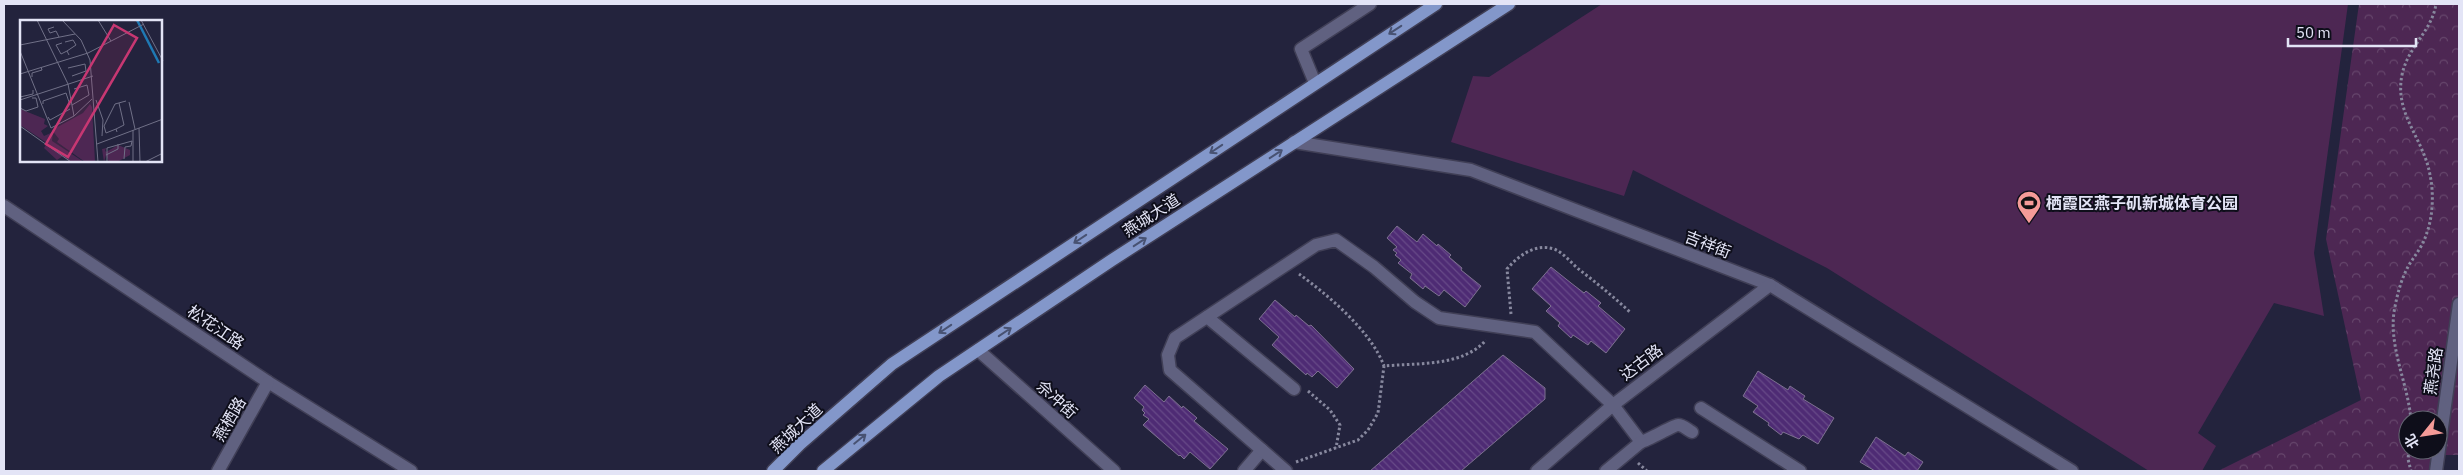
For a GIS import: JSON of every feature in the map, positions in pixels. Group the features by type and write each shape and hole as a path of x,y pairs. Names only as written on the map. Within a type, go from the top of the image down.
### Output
{"main road":[{"name":"燕城大道","path":"773,471 800,444 892,364 1436,4"},
{"name":"燕城大道","path":"823,471 938,376 1112,260 1509,4"}],"street":[{"path":"1315,83 1301,49 1370,4"},
{"name":"吉祥街","path":"1294,142 1471,170 1770,285 2072,471"},
{"name":"松花江路","path":"4,206 268,382 411,471"},
{"path":"1284,469 1170,370 1168,355 1175,338 1316,245 1336,240 1374,267 1415,302 1439,318 1534,332 1613,405 1642,442"},
{"name":"达古路","path":"1537,471 1613,405 1770,285"},
{"name":"燕尧路","path":"2436,471 2459,304"},
{"path":"1207,317 1294,390"},
{"name":"佘冲街","path":"978,350 1114,471"},
{"name":"燕栖路","path":"218,471 268,382"},
{"path":"1701,408 1800,471"},
{"path":"1606,471 1642,442 1658,436 1675,426 1680,425 1692,432"},
{"path":"1244,471 1262,450"}],"path":[{"path":"2410,410 2408,392 2396,341 2394,314 2401,281 2426,237 2430,224 2431,176 2428,164 2404,115 2400,87 2402,73 2408,58 2430,24 2436,4"},
{"path":"1384,366 1447,360 1480,347 1491,333 1506,327 1512,317 1507,269 1515,260 1530,251 1543,248 1554,250 1568,259 1631,313"},
{"path":"1284,469 1358,440 1368,430 1378,413 1384,366 1378,351 1341,309 1286,265"},
{"path":"1294,390 1303,388 1330,410 1340,425 1336,449"}],"green space":[{"name":"栖霞区燕子矶新城体育公园","path":"1602,4 2348,4 2314,253 2324,316 2274,303 2198,433 2216,446 2202,471 2149,471 1827,268 1633,170 1624,196 1451,142 1473,76 1489,77"},
{"path":"2359,4 2459,4 2459,455 2448,455 2448,410 2398,410 2398,460 2433,460 2432,471 2218,471 2361,400 2326,239"}],"building":[{"path":"1397,226 1417,242 1423,234 1437,246 1438,244 1451,255 1449,257 1462,268 1461,270 1481,286 1465,307 1444,290 1439,296 1425,286 1423,289 1410,278 1412,274 1398,263 1401,260 1395,255 1397,253 1393,250 1397,247 1387,238"},
{"path":"1551,267 1584,293 1586,291 1601,303 1598,306 1625,329 1606,353 1591,341 1588,345 1573,335 1571,338 1558,326 1560,323 1546,311 1551,306 1532,289"},
{"path":"1275,300 1295,317 1296,315 1309,326 1311,325 1354,369 1337,388 1318,371 1312,377 1307,373 1306,375 1272,345 1279,337 1259,319"},
{"path":"1503,355 1545,388 1545,399 1461,471 1370,471"},
{"path":"1758,371 1788,390 1790,386 1805,396 1803,399 1834,418 1818,444 1803,435 1799,439 1783,432 1781,435 1768,425 1769,423 1753,412 1758,406 1743,396"},
{"path":"1145,385 1164,402 1169,396 1182,408 1183,406 1197,418 1194,421 1228,449 1210,469 1190,452 1184,459 1179,456 1143,425 1149,419 1143,415 1145,413 1142,410 1144,407 1134,398"},
{"path":"1876,437 1905,456 1908,452 1923,462 1917,471 1875,471 1860,462"}],"place":[{"name":"栖霞区燕子矶新城体育公园","path":"2029,224"}]}
